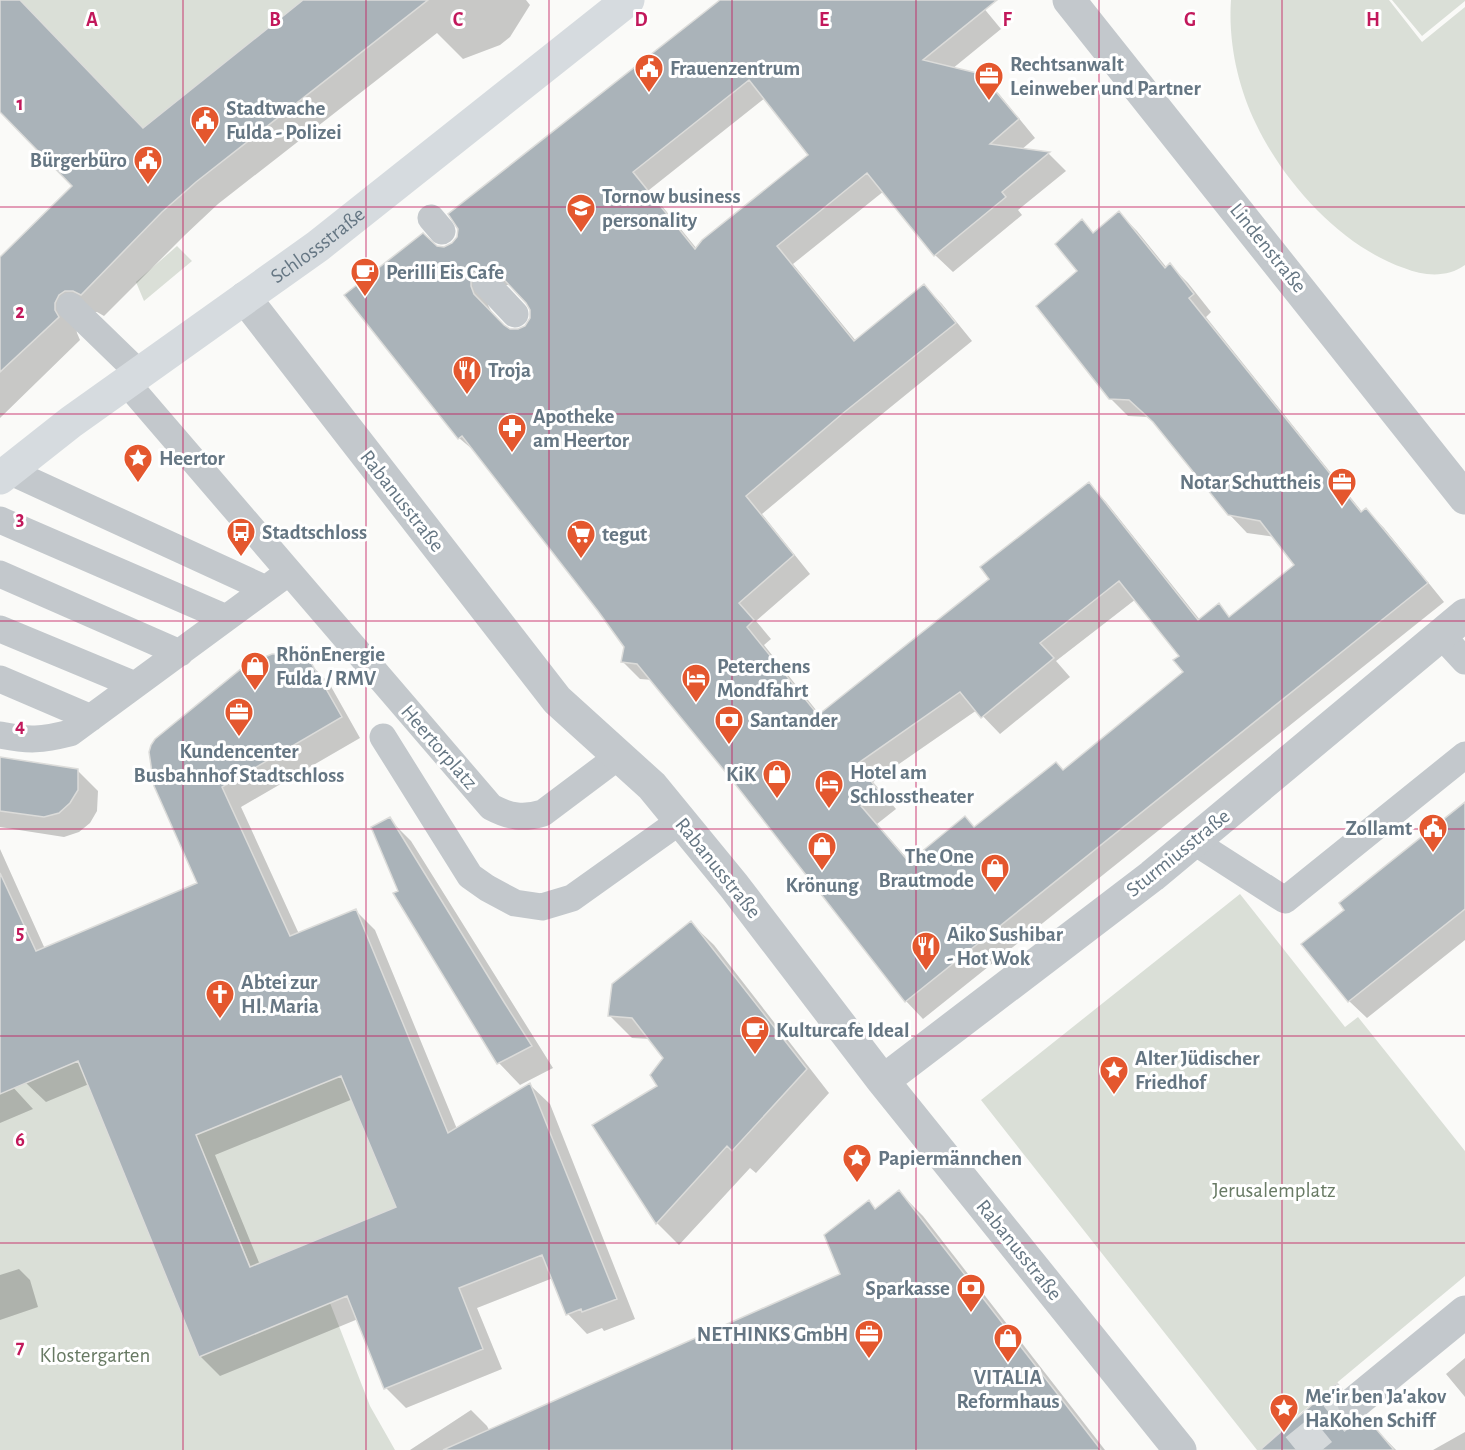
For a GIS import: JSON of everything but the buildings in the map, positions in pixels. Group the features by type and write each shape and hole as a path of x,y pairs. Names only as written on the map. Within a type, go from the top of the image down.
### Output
{"street":[{"name":"Schlossstraße","path":"5,475 56,433 318,246 628,0"},
{"name":"Lindenstraße","path":"1077,5 1465,498"},
{"name":"Rabanusstraße","path":"245,298 557,700 652,786 734,886 883,1081 1180,1450"},
{"name":"Sturmiusstraße","path":"883,1081 1142,883 1453,625"},
{"path":"1354,1403 1465,1312"}],"lane":[{"path":"486,283 515,314"},
{"name":"Heertorplatz","path":"70,306 132,378 289,572 491,807 515,817 528,817 543,813 619,756"},
{"path":"5,475 266,589"},
{"path":"0,520 226,618"},
{"path":"0,735 44,740 70,733 289,572"},
{"path":"0,574 180,653"},
{"path":"1453,625 1465,661"},
{"path":"0,628 135,685"},
{"path":"0,679 91,718"},
{"path":"383,737 470,876 515,903 542,907 572,898 680,821"},
{"path":"1193,841 1285,900 1465,755"}],"green space":[{"path":"20,0 303,0 143,128"},
{"path":"1231,0 1389,0 1422,42 1465,7 1465,265 1443,274 1427,274 1412,271 1381,258 1337,229 1299,190 1268,146 1244,95 1233,48"},
{"path":"1392,0 1465,0 1465,1 1422,36"},
{"path":"177,246 192,261 144,301 136,282"},
{"name":"Jerusalemplatz","path":"1240,894 1345,1027 1358,1017 1465,1151 1465,1276 1297,1416 1260,1450 1257,1450 981,1100"},
{"name":"Klostergarten","path":"78,1061 199,1356 330,1303 370,1406 395,1450 0,1450 0,1094"},
{"path":"336,1061 396,1207 251,1267 189,1119 228,1122 312,1088"}],"tunnel":[{"path":"1296,1450 1354,1403"}],"place":[{"name":"Frauenzentrum","path":"649,94"},
{"name":"Rechtsanwalt Leinweber und Partner","path":"989,102"},
{"name":"Stadtwache Fulda - Polizei","path":"205,146"},
{"name":"Bürgerbüro","path":"148,186"},
{"name":"Tornow business personality","path":"581,234"},
{"name":"Perilli Eis Cafe","path":"365,298"},
{"name":"Troja","path":"467,396"},
{"name":"Apotheke am Heertor","path":"512,454"},
{"name":"Heertor","path":"138,484"},
{"name":"Notar Schuttheis","path":"1342,508"},
{"name":"Stadtschloss","path":"241,558"},
{"name":"tegut","path":"581,560"},
{"name":"RhönEnergie Fulda / RMV","path":"255,692"},
{"name":"Peterchens Mondfahrt","path":"696,704"},
{"name":"Kundencenter Busbahnhof Stadtschloss","path":"239,738"},
{"name":"Santander","path":"729,746"},
{"name":"KiK","path":"777,800"},
{"name":"Hotel am Schlosstheater","path":"829,810"},
{"name":"Zollamt","path":"1433,854"},
{"name":"Krönung","path":"822,872"},
{"name":"The One Brautmode","path":"995,894"},
{"name":"Aiko Sushibar - Hot Wok","path":"926,972"},
{"name":"Abtei zur Hl. Maria","path":"220,1020"},
{"name":"Kulturcafe Ideal","path":"755,1056"},
{"name":"Alter Jüdischer Friedhof","path":"1114,1096"},
{"name":"Papiermännchen","path":"857,1184"},
{"name":"Sparkasse","path":"971,1314"},
{"name":"NETHINKS GmbH","path":"869,1360"},
{"name":"VITALIA Reformhaus","path":"1008,1364"},
{"name":"Me'ir ben Ja'akov HaKohen Schiff","path":"1284,1434"}]}
